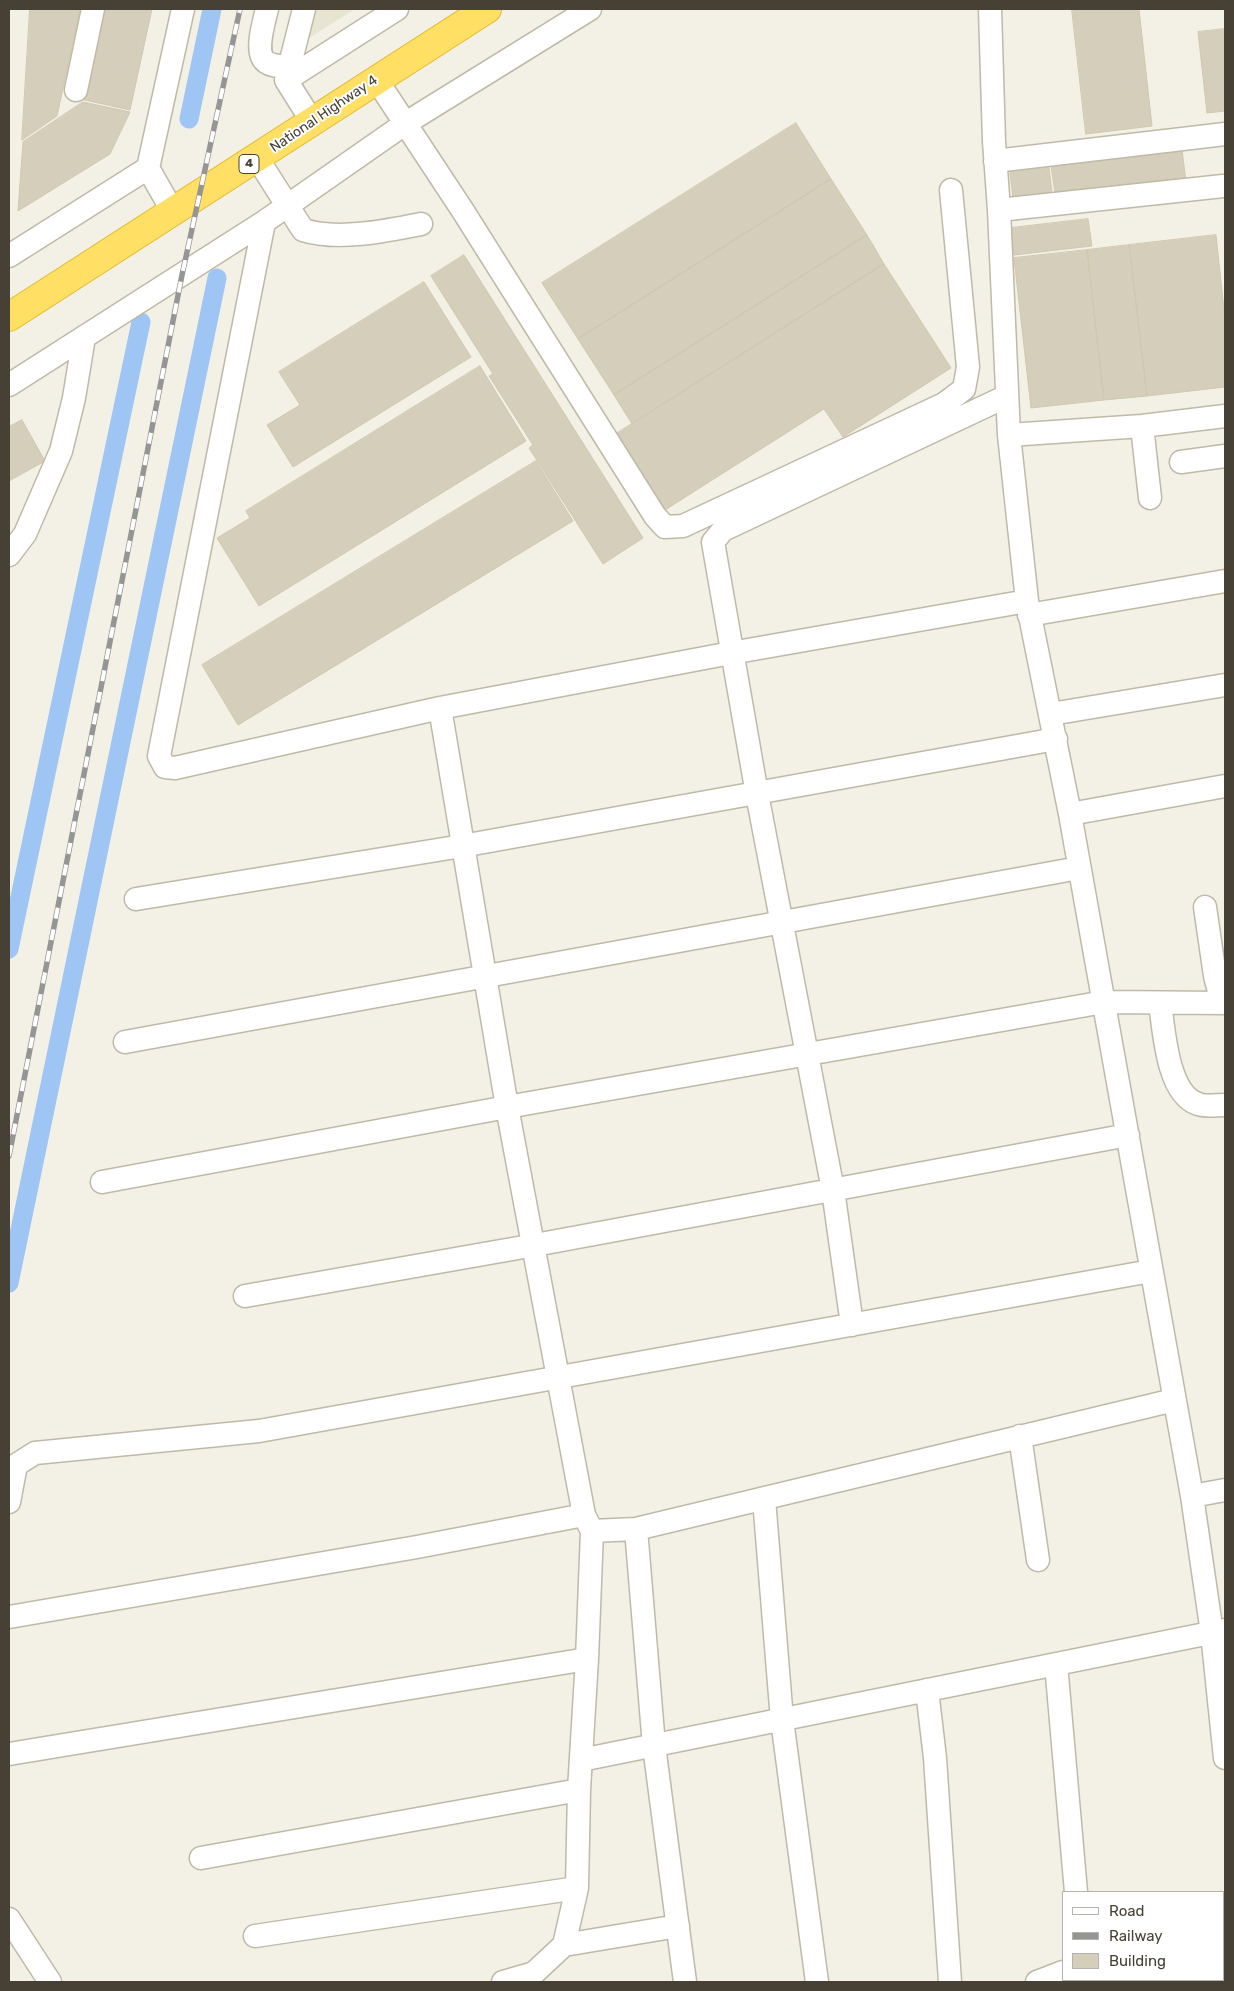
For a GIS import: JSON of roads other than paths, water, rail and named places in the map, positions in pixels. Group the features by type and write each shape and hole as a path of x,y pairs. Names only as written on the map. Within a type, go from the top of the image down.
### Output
{"highway":[{"name":"National Highway 4","path":"9,317 313,123 376,79 487,9"}],"street":[{"path":"76,90 93,9"},
{"path":"173,212 148,168 182,9"},
{"path":"267,9 260,52 265,61 288,74 313,123"},
{"path":"288,74 304,9"},
{"path":"288,74 397,9"},
{"path":"9,385 264,222 406,123 590,9"},
{"path":"990,9 995,161 1000,210 1009,435 1028,608 1056,738 1174,1400 1218,1631 1225,1758"},
{"path":"376,79 406,123 655,516 665,527 683,526 944,404 964,389 968,366 951,190"},
{"path":"995,161 1225,134"},
{"path":"257,158 303,230 316,234 373,232 421,224"},
{"path":"9,256 148,168"},
{"path":"1000,210 1223,186"},
{"path":"264,222 159,756 165,767 175,768 440,708 731,653 1028,608 1225,581"},
{"path":"9,555 25,534 61,451 74,398 84,337"},
{"path":"852,1325 833,1190 756,794 713,542 723,530 1007,396"},
{"path":"1009,435 1142,426 1225,416"},
{"path":"1142,426 1150,498"},
{"path":"1181,462 1225,456"},
{"path":"1051,714 1225,685"},
{"path":"440,708 507,1107 588,1523 587,1659 579,1790 577,1888 564,1945"},
{"path":"136,899 462,846 1056,738"},
{"path":"1070,814 1225,786"},
{"path":"124,1042 1079,868"},
{"path":"102,1182 507,1107 1104,1002 1223,1003 1215,976 1205,906"},
{"path":"1160,1003 1171,1071 1184,1095 1198,1104 1225,1105"},
{"path":"245,1296 534,1245 1128,1135"},
{"path":"9,1502 16,1465 35,1453 259,1431 1151,1271"},
{"path":"9,1617 416,1547 588,1523 636,1529 1174,1400"},
{"path":"1020,1436 1038,1560"},
{"path":"1192,1496 1225,1490"},
{"path":"764,1499 782,1720 817,1982"},
{"path":"636,1529 654,1746 685,1982"},
{"path":"581,1760 1218,1631"},
{"path":"9,1754 587,1659"},
{"path":"1056,1664 1076,1891"},
{"path":"927,1690 935,1758 950,1982"},
{"path":"201,1858 579,1790"},
{"path":"255,1936 577,1888"},
{"path":"9,1919 50,1982"},
{"path":"503,1982 534,1972 564,1945 678,1926"},
{"path":"1037,1982 1062,1972"}],"waterway":[{"path":"189,119 212,9"},
{"path":"9,1283 217,278"},
{"path":"9,949 141,322"}],"railway":[{"path":"9,1156 182,275 240,9"}]}
